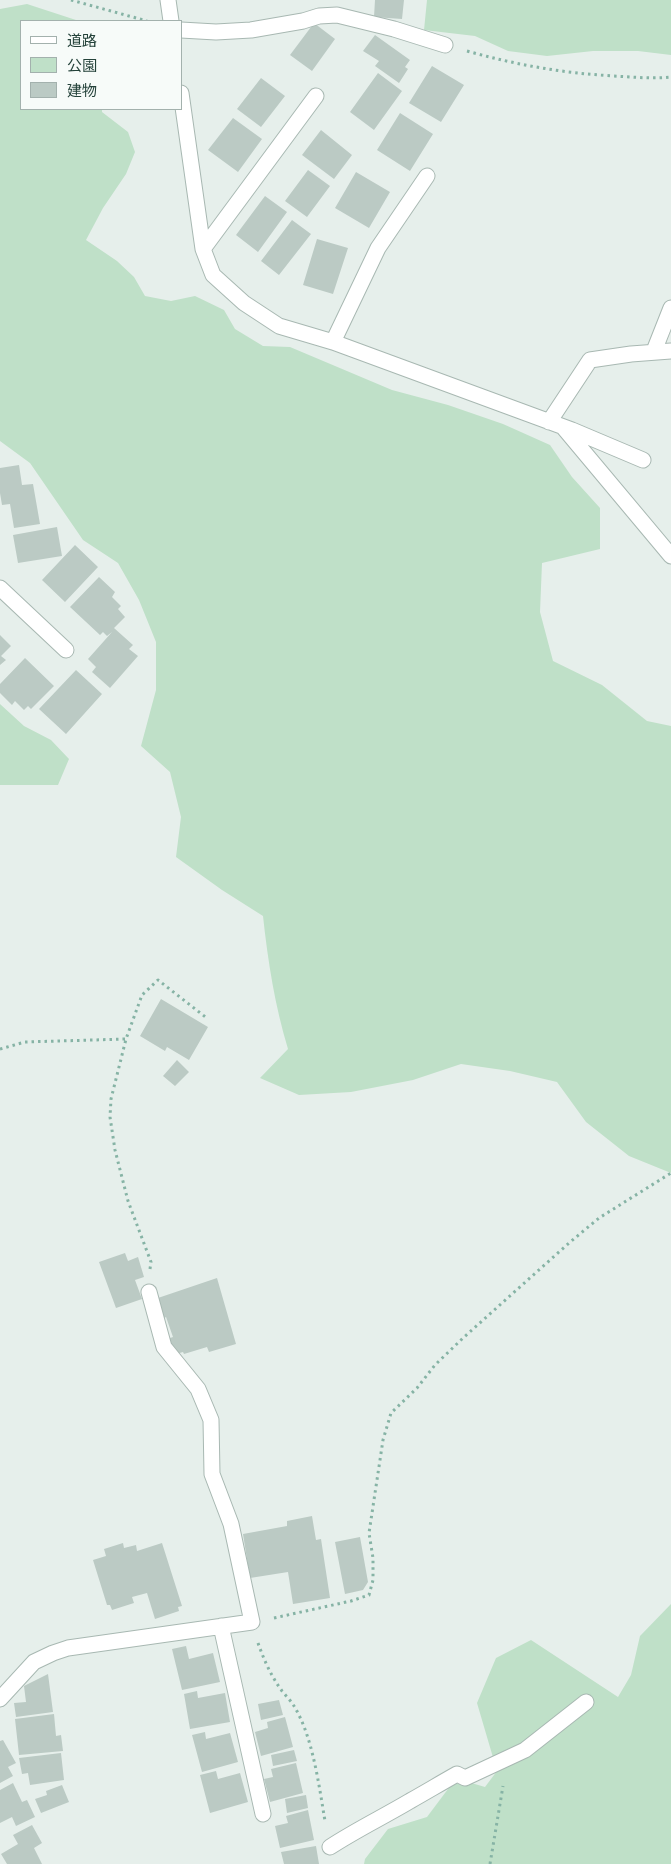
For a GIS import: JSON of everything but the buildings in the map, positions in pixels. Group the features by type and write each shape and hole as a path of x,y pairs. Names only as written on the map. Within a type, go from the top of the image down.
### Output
{"street":[{"path":"168,0 171,20"},
{"path":"182,30 216,32 251,30 303,21 319,16 337,15 394,29 445,45"},
{"path":"203,249 316,96"},
{"path":"182,100 203,249 213,275 244,303 279,326 333,342 555,424 643,460"},
{"path":"333,342 378,248 427,176"},
{"path":"654,351 671,308"},
{"path":"555,424 590,360 654,351 671,351"},
{"path":"555,424 671,556"},
{"path":"0,588 66,650"},
{"path":"0,1700 34,1662 68,1648 252,1622 231,1524 212,1474 211,1420 198,1389 164,1348 149,1292"},
{"path":"221,1626 263,1814"},
{"path":"330,1847 358,1829 457,1774 464,1778 525,1750 586,1702"}],"path":[{"path":"71,0 143,20"},
{"path":"445,45 507,62 569,73 630,77 671,77"},
{"path":"149,1292 151,1262 128,1201 115,1150 110,1117 111,1100 126,1039 142,995 158,980 208,1019"},
{"path":"0,1049 25,1042 126,1039"},
{"path":"330,1847 315,1766 302,1722 294,1705 282,1692 271,1675 263,1658 252,1622 351,1601 369,1595 374,1580 369,1533 383,1440 391,1413 418,1388 435,1365 463,1338 569,1243 599,1218 671,1173"},
{"path":"490,1864 500,1795 513,1755"}],"green space":[{"path":"427,0 671,0 671,55 638,51 593,51 547,56 508,51 475,36 424,30"},
{"path":"27,4 76,20 20,20 20,110 102,110 102,112 128,132 135,152 126,174 103,208 86,240 117,261 134,277 145,296 171,301 195,296 224,310 235,329 263,346 290,347 392,390 448,405 503,424 550,445 572,477 600,508 600,549 542,563 540,612 553,661 602,685 647,721 671,726 671,1173 629,1156 586,1122 557,1082 510,1071 461,1064 413,1080 351,1092 299,1095 260,1078 288,1049 272,984 263,916 176,857 181,817 170,772 141,746 156,690 156,642 139,600 118,563 83,540 30,463 0,441 0,9"},
{"path":"0,704 24,726 51,740 69,759 58,785 0,785"},
{"path":"671,1604 671,1864 364,1864 365,1859 388,1829 427,1817 451,1785 468,1782 485,1787 497,1771 477,1703 496,1658 531,1640 618,1697 631,1675 640,1636"}]}
